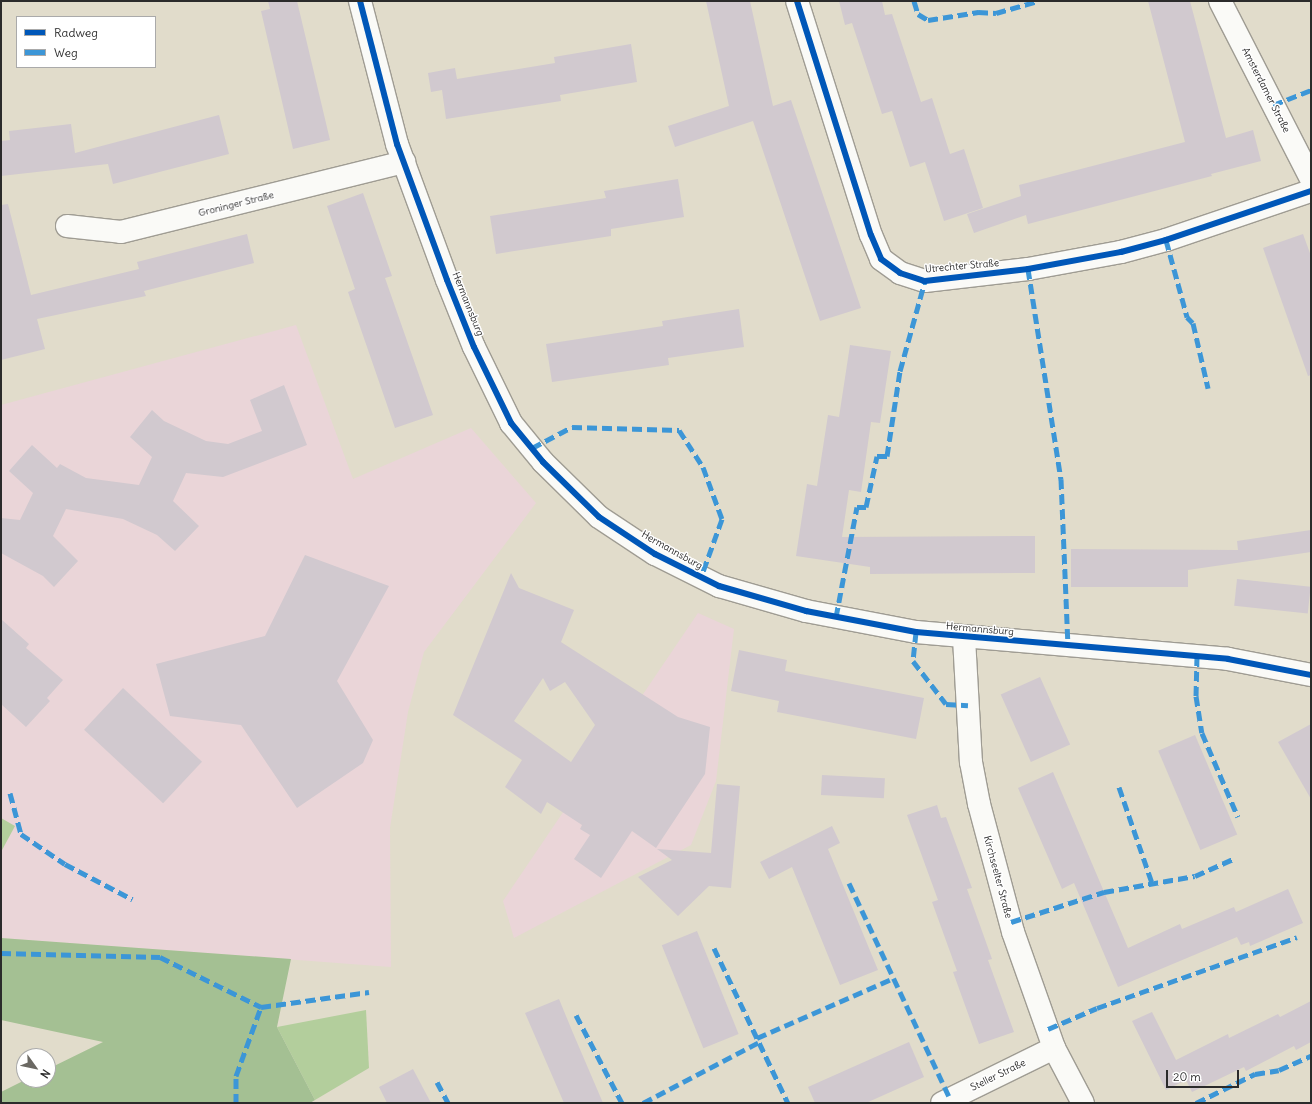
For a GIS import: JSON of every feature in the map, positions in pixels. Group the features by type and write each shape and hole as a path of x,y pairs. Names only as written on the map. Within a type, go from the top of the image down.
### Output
{"street":[{"name":"Hermannsburg","path":"360,1 404,162 458,307 511,423 543,462 599,517 655,554 719,586 850,620 964,638 1228,659 1311,676"},
{"name":"Utrechter Straße","path":"797,1 871,235 881,259 900,273 925,280 1028,269 1121,252 1166,240 1311,191"},
{"name":"Amsterdamer Straße","path":"1220,1 1311,179"},
{"name":"Groninger Straße","path":"67,226 122,232 404,162"},
{"name":"Kirchseelter Straße","path":"964,638 972,762 979,804 1013,932 1054,1048 1083,1103"},
{"name":"Steller Straße","path":"942,1103 1054,1048"}],"shaded area":[{"path":"296,325 353,479 471,428 536,503 424,652 408,712 390,828 391,967 1,938 1,405"},
{"path":"698,613 734,629 716,781 691,845 514,938 503,901"}],"green space":[{"path":"1,818 15,826 1,852"},
{"path":"1,938 291,959 277,1027 315,1100 310,1103 1,1103 1,1092 16,1084 16,1088 56,1088 56,1065 103,1042 1,1020"},
{"path":"366,1010 369,1068 315,1100 277,1027"}],"building":[{"path":"268,1 297,1 330,140 293,149 261,11 270,9"},
{"path":"706,1 750,1 773,106 791,100 861,308 820,321 753,121 675,147 668,126 729,106"},
{"path":"839,1 882,1 885,15 892,14 921,102 932,98 950,154 964,149 983,208 944,221 925,162 910,167 892,111 882,114 852,23 845,25"},
{"path":"1148,1 1190,1 1226,138 1253,130 1261,161 1211,174 1212,176 1028,224 1026,215 974,233 967,214 1021,196 1019,185 1185,142"},
{"path":"631,44 637,82 560,95 561,101 446,119 442,90 431,92 428,73 455,68 457,79 555,63 554,57"},
{"path":"219,115 229,154 113,184 108,164 1,176 1,141 10,140 9,131 71,124 75,153"},
{"path":"678,179 684,217 611,229 611,236 496,254 490,216 606,198 604,191"},
{"path":"363,193 392,276 385,278 433,415 395,428 348,292 355,289 327,206"},
{"path":"8,204 31,295 139,269 137,262 247,234 254,263 144,291 146,296 37,319 45,349 1,360 1,205"},
{"path":"1303,234 1311,256 1311,375 1308,376 1263,248"},
{"path":"739,309 744,347 668,358 669,365 552,382 546,344 663,326 662,321"},
{"path":"850,345 891,351 880,423 871,422 861,492 849,490 842,537 1035,536 1035,573 870,574 870,567 796,556 807,484 817,486 828,415 839,417"},
{"path":"284,385 307,445 223,477 186,473 173,501 199,526 175,551 157,535 123,519 66,509 53,536 78,561 54,587 43,576 1,553 1,518 20,520 33,493 9,471 32,445 57,468 60,464 86,478 139,485 152,457 130,437 152,410 164,421 206,441 228,444 262,431 250,400"},
{"path":"1311,530 1311,552 1188,570 1188,587 1071,587 1071,549 1238,550 1237,541"},
{"path":"305,555 389,586 337,681 373,740 363,763 297,808 241,725 170,716 156,664 265,636"},
{"path":"511,573 519,588 574,610 561,642 678,717 710,727 705,774 656,848 632,831 601,878 574,859 590,835 580,829 582,825 547,802 541,814 505,787 522,760 453,715","holes":["543,678 550,691 565,682 595,725 571,762 514,721"]},
{"path":"1237,579 1311,587 1308,614 1234,606"},
{"path":"1,619 29,644 26,648 63,680 47,698 50,701 26,727 1,704"},
{"path":"739,650 787,660 785,671 924,698 916,739 777,712 779,701 731,691"},
{"path":"1040,677 1070,745 1031,762 1001,694"},
{"path":"123,688 202,762 163,803 84,730"},
{"path":"1311,724 1311,799 1278,742"},
{"path":"1195,735 1237,834 1200,850 1158,751"},
{"path":"1053,772 1128,948 1180,924 1182,929 1234,907 1236,912 1288,889 1303,923 1250,946 1249,942 1241,945 1237,937 1118,987 1074,883 1062,889 1018,788"},
{"path":"822,775 885,778 884,798 821,795"},
{"path":"717,784 740,786 731,888 709,886 678,916 638,877 672,860 657,849 711,853"},
{"path":"937,805 941,818 946,817 972,888 967,889 992,959 988,960 1014,1032 979,1044 953,972 957,971 932,902 938,900 907,815"},
{"path":"832,826 840,843 828,849 878,970 840,985 792,867 769,879 760,862"},
{"path":"697,931 739,1034 703,1048 662,945"},
{"path":"559,999 603,1103 564,1103 525,1013"},
{"path":"1311,1001 1311,1042 1296,1050 1294,1046 1246,1071 1244,1067 1192,1092 1186,1080 1166,1090 1132,1021 1152,1012 1176,1060 1228,1034 1229,1038 1278,1014 1280,1017"},
{"path":"909,1042 924,1077 866,1103 815,1103 808,1087"},
{"path":"413,1069 431,1103 387,1103 379,1087"}],"marked path":[{"path":"914,1 918,14 928,20 978,12 996,13 1038,1"},
{"path":"1273,105 1311,90"},
{"path":"1166,240 1187,317 1193,323 1208,388"},
{"path":"1028,269 1061,479 1068,646"},
{"path":"836,617 857,507 866,507 877,456 887,456 900,371 925,281"},
{"path":"532,448 572,427 679,430 703,467 722,519 701,577"},
{"path":"916,632 913,661 946,704 968,705"},
{"path":"1197,656 1196,696 1202,733 1238,817"},
{"path":"1119,787 1152,883"},
{"path":"10,793 21,834 65,864 132,899"},
{"path":"1011,922 1104,892 1195,876 1233,859"},
{"path":"849,883 950,1099"},
{"path":"1048,1029 1097,1008 1297,937"},
{"path":"714,948 788,1103"},
{"path":"1,953 160,957 261,1007"},
{"path":"757,1038 894,978"},
{"path":"236,1103 236,1076 261,1007 369,992"},
{"path":"576,1015 622,1103"},
{"path":"643,1103 759,1042"},
{"path":"1196,1103 1255,1074 1279,1070 1311,1056"},
{"path":"437,1082 448,1103"}],"cycle path":[{"path":"360,1 397,144 447,280 474,347 511,423 543,462 599,517 655,554 719,586 806,611 916,632 1228,659 1311,675"},
{"path":"797,1 871,235 881,259 900,273 925,281 1028,269 1121,252 1166,240 1311,191"}]}
